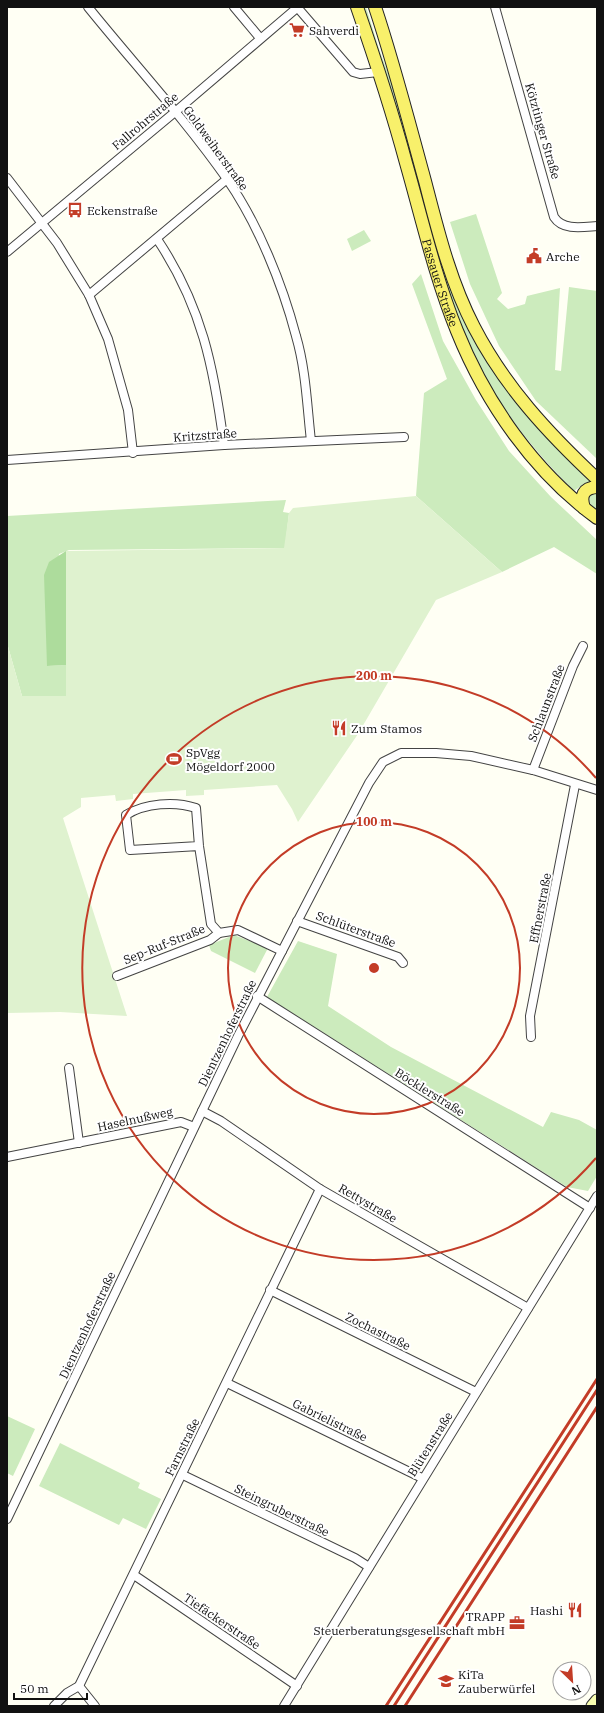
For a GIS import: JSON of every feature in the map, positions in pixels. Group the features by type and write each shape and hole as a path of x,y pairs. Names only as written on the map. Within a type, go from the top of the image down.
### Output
{"main road":[{"name":"Passauer Straße","path":"357,7 405,160 440,283 464,349 488,394 516,436 545,471 584,508 597,518"},
{"name":"Passauer Straße","path":"375,7 443,246 453,279 468,314 492,360 524,404 542,425 597,479"},
{"path":"584,508 582,495 587,489 597,487"},
{"path":"592,1706 597,1700"}],"street":[{"name":"Goldweiherstraße","path":"88,7 175,112 227,180 269,256 296,336 304,372 311,441"},
{"path":"234,7 260,38"},
{"name":"Fallrohrstraße","path":"7,252 175,112 297,7 353,72 360,74 378,72"},
{"name":"Kötztinger Straße","path":"495,7 554,217 558,224 568,226 597,226"},
{"path":"7,178 42,222 89,295 108,340 128,410 133,452"},
{"path":"89,295 227,180"},
{"path":"157,239 175,266 197,316 209,354 217,390 224,446"},
{"name":"Kritzstraße","path":"7,460 224,446 404,437"},
{"name":"Schlaunstraße","path":"533,770 573,666 583,646"},
{"name":"Dientzenhoferstraße","path":"7,1519 257,996 298,922 369,783 383,762 401,753 436,753 471,756 533,770 576,785 597,790"},
{"name":"Effnerstraße","path":"531,1037 530,1016 576,785"},
{"name":"Sep-Ruf-Straße","path":"199,846 130,850 126,815 138,807 184,804 196,808 199,846 211,924 219,933"},
{"name":"Schlüterstraße","path":"298,922 398,957 403,964"},
{"name":"Sep-Ruf-Straße","path":"117,976 210,940 219,933 238,930 282,951"},
{"name":"Böcklerstraße","path":"257,996 590,1208"},
{"path":"69,1068 79,1143"},
{"name":"Rettystraße","path":"202,1111 221,1121 320,1189 528,1308"},
{"name":"Haselnußweg","path":"7,1157 181,1122 194,1127"},
{"name":"Farnstraße","path":"54,1706 67,1693 79,1686 183,1476 270,1290 320,1189"},
{"name":"Blütenstraße","path":"284,1706 422,1478 597,1196"},
{"name":"Zochastraße","path":"270,1290 476,1392"},
{"name":"Gabrielistraße","path":"227,1383 422,1478"},
{"name":"Steingruberstraße","path":"183,1476 355,1558 369,1567"},
{"name":"Tiefäckerstraße","path":"134,1575 297,1686"},
{"path":"79,1686 95,1706"}],"green space":[{"path":"362,7 366,7 380,52 393,86 433,229 431,230"},
{"path":"476,214 502,293 497,299 508,309 525,304 527,296 560,288 555,370 561,371 569,287 597,291 597,459 536,401 499,346 470,284 450,222"},
{"path":"364,230 371,241 352,251 347,239"},
{"path":"445,268 466,321 594,482 585,483 574,491 539,454 508,414 469,348 459,324 441,269"},
{"path":"421,274 443,341 476,400 509,451 551,497 597,540 597,574 554,547 502,572 416,496 424,393 447,379 412,284"},
{"path":"597,492 597,511 590,504 589,495"},
{"name":"SpVgg Mögeldorf 2000","path":"416,496 502,572 436,600 358,734 298,822 277,785 204,790 204,795 186,796 186,790 133,794 133,799 116,801 115,795 81,798 81,807 63,818 127,1016 60,1012 7,1013 7,643 22,696 66,696 66,551 284,548 289,513 293,508"},
{"path":"286,500 283,512 289,513 285,548 69,550 59,554 47,666 66,665 67,696 22,696 7,643 7,516"},
{"path":"66,551 66,665 47,666 44,575 49,562"},
{"path":"234,935 268,948 255,973 211,951 209,945"},
{"path":"298,941 337,954 328,1006 391,1047 543,1127 551,1112 579,1120 597,1130 597,1176 588,1191 567,1187 267,997"},
{"path":"7,1416 35,1429 13,1476 7,1473"},
{"path":"60,1443 140,1483 138,1488 161,1499 146,1529 123,1518 119,1525 39,1486"}],"railway":[{"path":"386,1706 597,1379"},
{"path":"394,1706 597,1390"},
{"path":"405,1706 597,1407"}],"place":[{"name":"Sahverdi","path":"297,30"},
{"name":"Eckenstraße","path":"75,210"},
{"name":"Arche","path":"534,256"},
{"name":"Zum Stamos","path":"339,728"},
{"name":"SpVgg Mögeldorf 2000","path":"174,759"},
{"name":"Hashi","path":"575,1610"},
{"name":"TRAPP Steuerberatungsgesellschaft mbH","path":"517,1623"},
{"name":"KiTa Zauberwürfel","path":"446,1681"}]}
